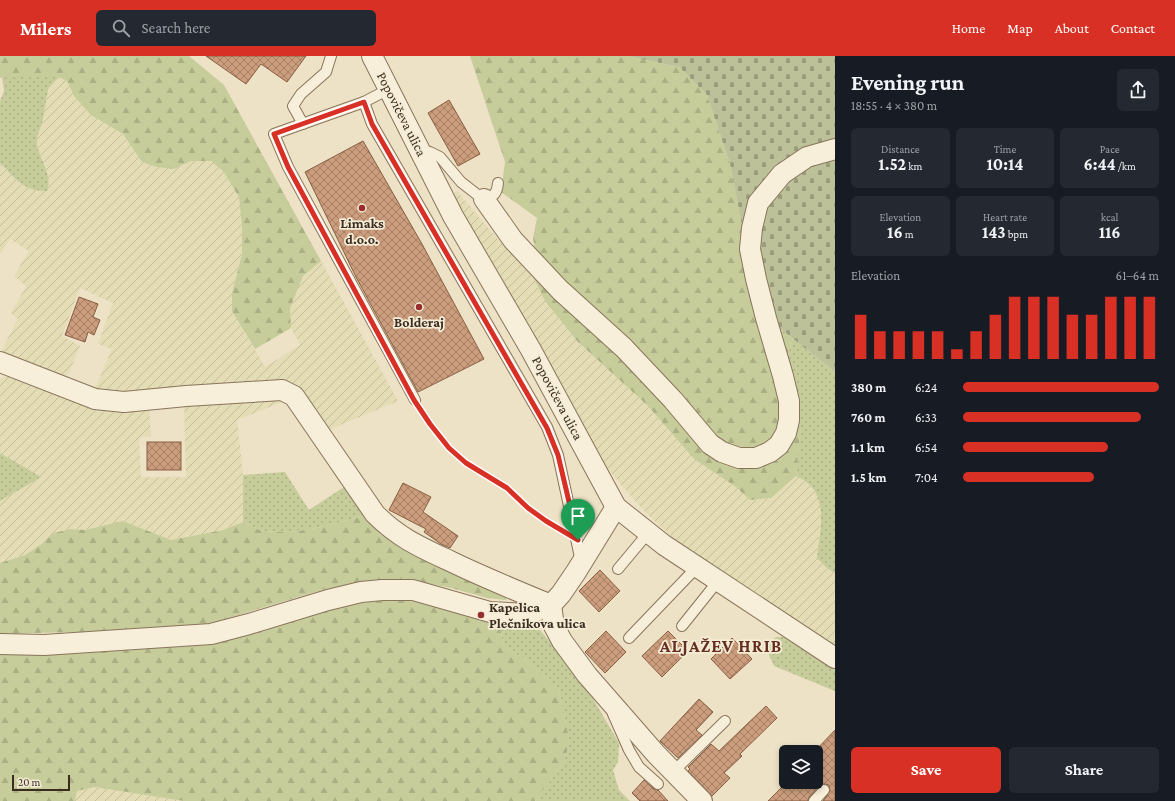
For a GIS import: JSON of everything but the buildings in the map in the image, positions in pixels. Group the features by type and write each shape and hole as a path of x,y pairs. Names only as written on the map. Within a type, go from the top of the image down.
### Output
{"street":[{"name":"Popovičeva ulica","path":"372,56 453,216 531,350 616,507 648,533 697,567 835,658"},
{"path":"484,199 513,240 560,290 624,348 710,444 722,452 739,458 756,458 770,452 779,445 786,433 788,420 788,401 783,376 766,318 750,249 752,228 758,203 782,174 807,157 835,149"},
{"path":"0,362 95,399 124,402 186,396 282,390 294,396 375,514 389,528 410,542 551,605"},
{"path":"0,644 44,645 211,634 250,624 328,600 361,592 382,590 412,590 490,612 529,614 551,605 561,594 582,564 616,507"},
{"path":"551,605 554,626 562,641 587,675 673,772 702,801"}],"lane":[{"path":"302,124 293,106 301,94 326,72 332,56"},
{"path":"389,89 364,102 274,134 288,167 414,400"},
{"path":"364,102 372,124 547,428 558,455 578,540 582,564"},
{"path":"420,151 430,152 440,157 461,182 484,199 494,196 498,190 498,183"},
{"path":"618,569 648,533"},
{"path":"629,638 697,567"},
{"path":"682,626 718,581"},
{"path":"607,698 629,750 639,767 658,784"},
{"path":"673,772 725,721"},
{"path":"814,801 824,790"}],"path":[{"path":"414,400 430,424 449,448 466,463 507,488 528,508 546,521 578,540"}],"shaded area":[{"path":"60,77 67,81 74,96 91,115 123,134 142,162 174,169 191,161 211,161 223,171 239,197 242,227 242,254 232,293 232,311 265,367 300,345 291,328 290,308 303,275 321,261 398,401 326,431 300,388 283,383 174,391 93,393 112,349 98,344 113,303 80,288 62,336 80,346 69,373 63,378 0,353 18,319 11,313 26,286 14,276 29,251 10,239 0,254 0,163 22,185 48,176 39,153 36,139 42,123 49,86"},
{"path":"457,191 501,243 527,264 545,301 577,341 648,406 694,459 736,487 750,500 771,498 796,476 806,480 819,497 821,515 817,557 828,569 835,573 835,647 754,594 670,535 641,508 597,456 449,197"},
{"path":"12,374 149,407 151,436 139,438 141,477 186,477 184,404 275,397 282,402 237,420 243,475 243,522 223,530 171,540 123,521 85,530 70,529 54,533 43,543 25,555 0,563 0,501 40,477 0,453 0,379"},
{"path":"95,787 184,801 75,801 77,791"}],"green space":[{"path":"0,56 189,56 224,85 321,261 303,276 290,308 291,328 255,349 232,311 232,293 242,254 242,227 239,197 223,171 211,161 191,161 174,169 157,167 142,162 123,134 91,115 74,96 67,81 56,76 48,75 0,78"},
{"path":"470,56 627,56 679,67 707,95 730,164 759,312 793,339 780,377 786,412 801,426 796,476 771,498 750,500 736,487 694,459 648,406 577,341 545,301 527,264 535,249 533,238 537,218 501,192 505,162"},
{"path":"627,56 835,56 835,372 759,312 730,164 707,95 679,67"},
{"path":"47,74 60,77 49,86 42,123 37,139 40,154 47,172 49,185 47,191 32,189 20,183 0,163 0,101 4,91 2,77 31,77"},
{"path":"793,339 835,372 835,573 828,569 817,558 821,522 819,500 807,483 796,476 801,426 786,412 780,377"},
{"path":"0,453 41,477 0,501"},
{"path":"285,472 309,510 344,487 366,515 327,526 287,532 260,530 243,522 243,475"},
{"path":"366,515 380,534 402,548 510,597 505,600 487,598 451,588 411,580 378,580 326,589 208,624 112,631 0,634 0,563 25,555 43,543 54,533 70,529 85,530 123,521 171,540 223,530 243,522 260,530 287,532 327,526"},
{"path":"384,600 411,600 463,614 500,627 503,644 549,678 559,691 570,743 563,763 535,801 184,801 95,787 77,791 75,801 0,801 0,653 96,652 211,644 278,626 344,605"},
{"path":"500,627 540,630 582,680 619,743 618,762 613,770 619,790 630,801 535,801 563,763 570,743 559,691 549,678 503,644"},
{"path":"776,637 783,637 835,670 835,691 774,666 767,650 771,642"}],"place":[{"name":"Limaks d.o.o.","path":"362,208"},
{"name":"Bolderaj","path":"419,307"},
{"name":"Kapelica Plečnikova ulica","path":"481,615"}],"district":[{"name":"ALJAŽEV HRIB","path":"721,646"}],"route":[{"path":"364,102 372,124 533,400 547,428 558,455 578,540 546,521 528,508 507,488 466,463 449,448 430,424 414,400 288,167 274,134 364,102"}]}
